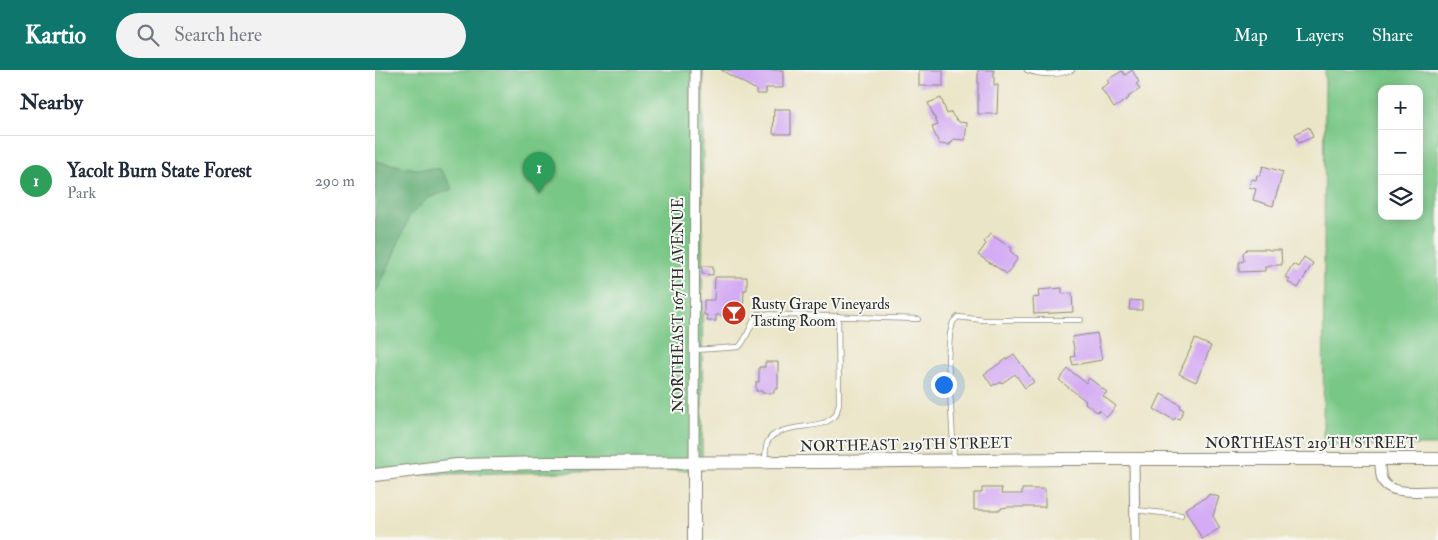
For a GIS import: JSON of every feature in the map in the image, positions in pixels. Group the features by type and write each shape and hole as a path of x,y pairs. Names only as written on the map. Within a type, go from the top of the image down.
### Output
{"street":[{"name":"NORTHEAST 167TH AVENUE","path":"694,540 695,70"},
{"name":"NORTHEAST 219TH STREET","path":"375,475 403,470 457,465 1134,459 1438,459"},
{"path":"1134,459 1135,540"},
{"path":"1380,459 1381,477 1387,486 1397,491 1438,491"}],"lane":[{"path":"1027,70 1035,74 1050,75 1072,70"},
{"path":"695,350 739,347 744,342 757,314 919,318"},
{"path":"765,462 767,443 774,434 824,423 836,415 839,403 838,316"},
{"path":"954,461 948,358 953,322 958,317 983,320 1081,320"},
{"path":"1135,510 1181,515"}],"green space":[{"path":"375,70 703,70 702,470 375,475"},
{"path":"1325,70 1438,70 1438,445 1323,445"},
{"path":"375,161 416,169 440,169 453,189 428,198 410,215 375,295"}],"building":[{"path":"721,70 783,70 783,88 766,88 766,94 756,94 756,90"},
{"path":"919,70 943,70 943,86 919,86"},
{"path":"978,70 994,70 994,85 998,85 997,114 978,114"},
{"path":"1132,70 1139,82 1136,84 1140,89 1114,108 1101,88 1109,83 1107,80 1122,71 1125,75"},
{"path":"941,98 947,114 951,112 959,122 967,123 965,140 953,139 950,145 939,144 932,127 938,125 928,103"},
{"path":"774,109 791,109 791,134 773,134"},
{"path":"1309,127 1313,137 1299,143 1295,134"},
{"path":"1263,166 1283,172 1273,206 1253,200 1256,189 1249,187 1252,179 1256,180 1257,175 1260,176"},
{"path":"990,234 1012,248 1010,251 1018,258 1007,274 978,255"},
{"path":"1247,249 1281,250 1282,265 1269,265 1269,267 1265,267 1265,271 1239,272 1239,262 1244,261 1243,253"},
{"path":"1304,257 1313,263 1298,288 1288,282 1290,279 1285,277 1293,264 1298,267"},
{"path":"702,266 713,266 713,275 702,274"},
{"path":"715,277 747,277 747,290 744,290 743,316 716,315 716,321 707,321 707,315 704,315 704,300 714,300"},
{"path":"1062,288 1062,294 1072,293 1073,312 1034,314 1033,298 1039,297 1038,290"},
{"path":"1130,300 1142,301 1142,310 1129,310"},
{"path":"1097,333 1102,360 1073,365 1071,357 1075,356 1072,337"},
{"path":"1195,339 1211,346 1196,382 1179,374"},
{"path":"1014,354 1034,382 1025,388 1015,374 1002,383 992,386 984,374"},
{"path":"765,362 778,362 778,389 774,389 774,393 756,391 756,382 759,382 759,367 765,367"},
{"path":"1068,369 1086,383 1089,378 1107,392 1103,396 1116,406 1107,417 1099,410 1097,412 1085,403 1086,401 1059,380"},
{"path":"1161,394 1181,405 1180,408 1184,410 1179,419 1176,417 1174,420 1154,409"},
{"path":"982,488 1002,488 1001,494 1022,494 1022,489 1045,489 1045,507 1009,507 1001,508 1001,510 974,510 974,493 982,493"},
{"path":"1209,494 1219,497 1213,516 1220,528 1202,539 1185,509"}],"place":[{"name":"Yacolt Burn State Forest","path":"539,193"},
{"name":"Rusty Grape Vineyards Tasting Room","path":"734,313"}]}
